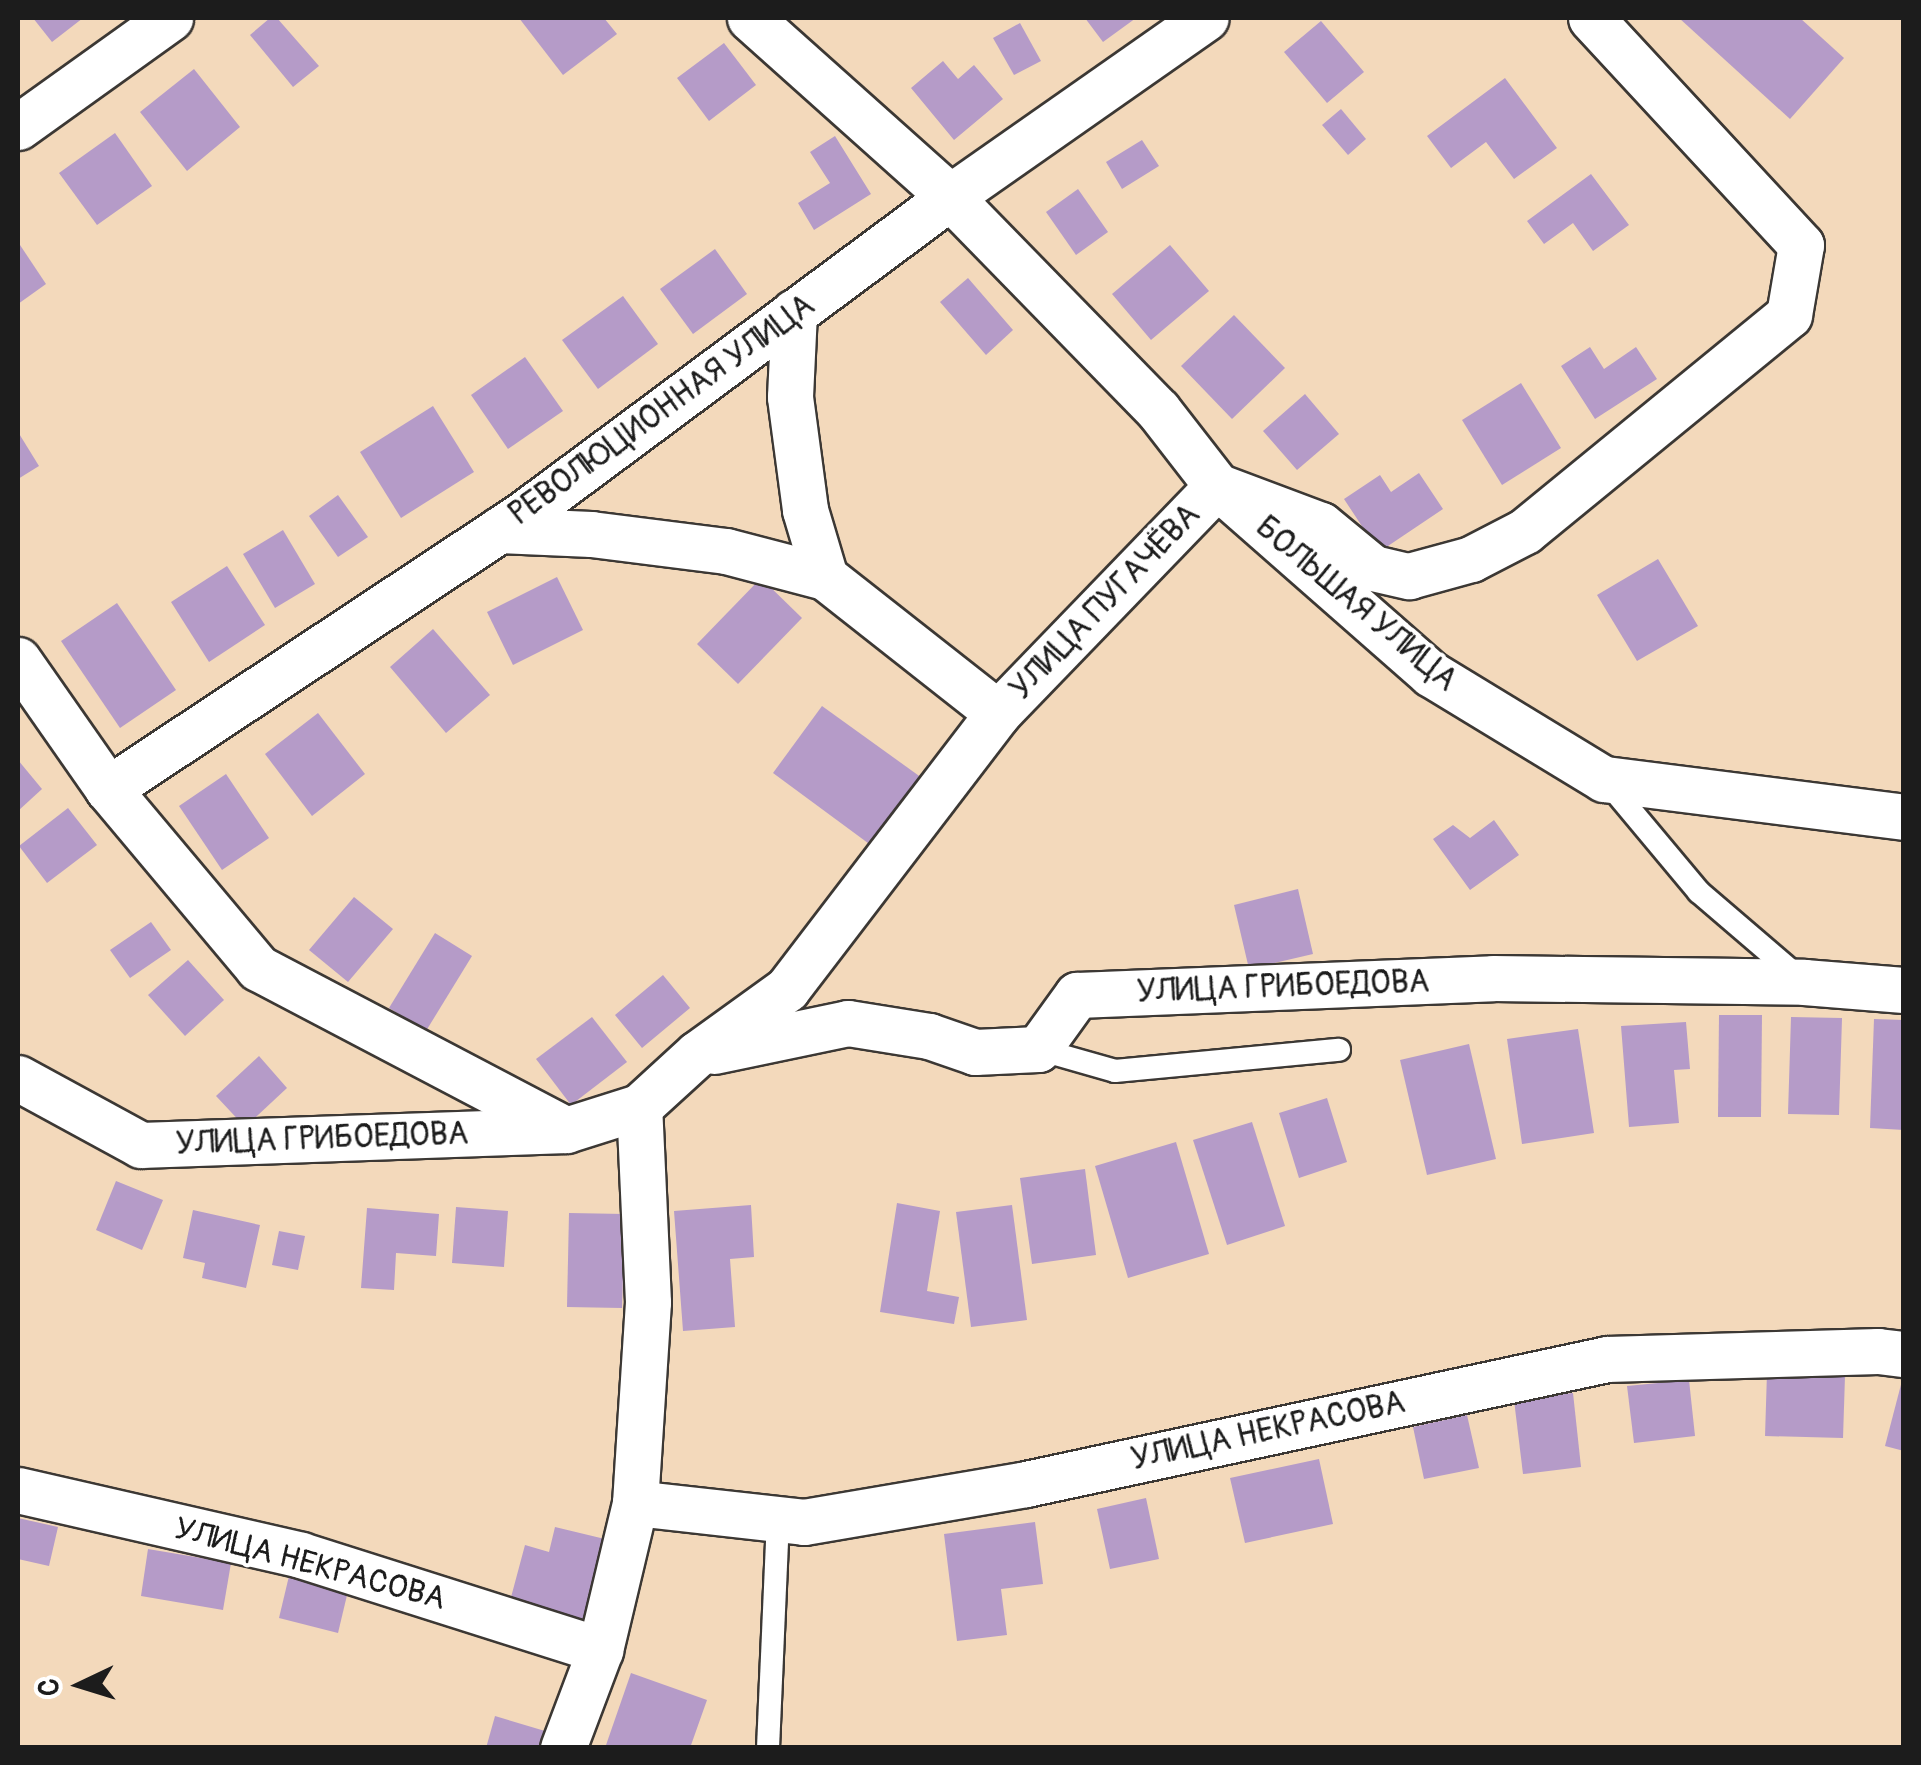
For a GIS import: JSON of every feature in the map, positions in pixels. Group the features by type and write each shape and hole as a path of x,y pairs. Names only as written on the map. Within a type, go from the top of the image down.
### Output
{"street":[{"path":"18,127 170,18"},
{"name":"БОЛЬШАЯ УЛИЦА","path":"750,18 950,197 1158,410 1217,486 1431,674 1604,779 1904,818"},
{"name":"РЕВОЛЮЦИОННАЯ УЛИЦА","path":"108,789 499,530 950,197 1206,18"},
{"name":"УЛИЦА ПУГАЧЁВА","path":"639,1107 697,1054 787,989 998,712 1217,486 1322,525 1373,568 1410,576 1471,559 1525,531 1789,315 1801,246 1591,18"},
{"path":"794,312 790,397 805,510 825,577"},
{"path":"499,530 591,534 726,551 825,577 998,712"},
{"path":"18,660 108,789 258,968 566,1130"},
{"name":"УЛИЦА ГРИБОЕДОВА","path":"1038,1049 1077,995 1494,978 1804,982 1904,990"},
{"path":"697,1054 848,1023 930,1036 975,1052 1038,1049"},
{"name":"УЛИЦА ГРИБОЕДОВА","path":"18,1078 141,1145 566,1130 639,1107"},
{"path":"563,1748 600,1650 636,1503 648,1302 639,1107"},
{"name":"УЛИЦА НЕКРАСОВА","path":"636,1503 804,1522 1026,1484 1607,1360 1904,1354"},
{"name":"УЛИЦА НЕКРАСОВА","path":"18,1490 301,1555 600,1650"}],"lane":[{"path":"1604,779 1699,892 1804,982"},
{"path":"1038,1049 1115,1071 1338,1050"},
{"path":"768,1748 778,1520"}],"building":[{"path":"33,18 83,18 52,42"},
{"path":"270,18 277,18 319,66 293,87 250,35"},
{"path":"519,18 604,18 617,34 563,75"},
{"path":"1085,18 1136,18 1103,42"},
{"path":"1679,18 1800,18 1844,58 1790,119"},
{"path":"1321,21 1364,72 1327,103 1284,52"},
{"path":"1020,23 1041,61 1014,75 993,38"},
{"path":"724,43 756,85 709,121 677,78"},
{"path":"943,61 958,79 974,65 1003,99 954,140 911,88"},
{"path":"194,69 240,127 187,171 140,112"},
{"path":"1505,78 1557,148 1514,179 1486,142 1451,168 1427,136"},
{"path":"1341,109 1366,139 1348,155 1322,125"},
{"path":"115,133 152,186 97,225 59,173"},
{"path":"835,136 871,194 814,230 798,203 830,183 810,152"},
{"path":"1142,140 1159,166 1122,189 1106,162"},
{"path":"1591,174 1629,225 1593,251 1573,223 1544,244 1527,221"},
{"path":"1078,189 1108,232 1076,255 1046,212"},
{"path":"18,242 46,284 18,304"},
{"path":"1170,245 1209,291 1151,340 1112,294"},
{"path":"715,249 747,294 693,334 660,289"},
{"path":"968,278 1013,330 986,355 940,302"},
{"path":"623,296 658,344 598,389 562,340"},
{"path":"1234,315 1285,368 1232,419 1181,366"},
{"path":"1590,347 1604,369 1636,347 1657,379 1595,419 1561,366"},
{"path":"525,357 563,411 508,449 471,395"},
{"path":"1521,383 1561,448 1502,485 1462,420"},
{"path":"1305,394 1339,434 1297,470 1263,431"},
{"path":"433,406 474,472 401,518 360,452"},
{"path":"18,432 39,466 18,479"},
{"path":"1419,473 1443,509 1379,552 1344,499 1380,475 1391,492"},
{"path":"338,495 368,537 338,557 309,516"},
{"path":"283,530 315,584 275,608 243,554"},
{"path":"1658,559 1698,626 1637,661 1597,595"},
{"path":"227,566 265,625 209,662 171,602"},
{"path":"557,577 583,630 513,665 487,612"},
{"path":"761,578 802,618 738,684 697,644"},
{"path":"117,603 176,690 120,728 61,641"},
{"path":"433,629 490,695 446,733 390,667"},
{"path":"822,706 922,778 872,846 773,773"},
{"path":"318,713 365,774 312,816 265,754"},
{"path":"18,760 42,789 18,811"},
{"path":"226,774 269,838 222,870 179,806"},
{"path":"68,808 97,845 47,883 19,846"},
{"path":"1494,820 1519,855 1470,890 1433,839 1453,825 1470,838"},
{"path":"1298,889 1313,954 1249,969 1234,905"},
{"path":"354,897 393,929 348,982 309,950"},
{"path":"151,922 171,950 130,978 110,950"},
{"path":"435,933 472,956 426,1031 389,1008"},
{"path":"188,960 224,1000 185,1036 148,995"},
{"path":"663,975 690,1008 642,1048 615,1015"},
{"path":"1719,1015 1762,1015 1761,1117 1718,1117"},
{"path":"592,1017 627,1062 571,1105 536,1059"},
{"path":"1791,1017 1842,1018 1839,1115 1788,1114"},
{"path":"1874,1019 1904,1020 1904,1130 1870,1128"},
{"path":"1686,1022 1690,1069 1674,1070 1679,1123 1629,1127 1621,1026"},
{"path":"1578,1029 1594,1133 1522,1144 1507,1039"},
{"path":"1469,1044 1496,1159 1427,1175 1400,1060"},
{"path":"259,1056 287,1088 245,1127 216,1096"},
{"path":"1327,1098 1347,1162 1299,1178 1279,1113"},
{"path":"1252,1122 1285,1226 1227,1245 1193,1140"},
{"path":"1176,1142 1209,1254 1128,1278 1095,1166"},
{"path":"1085,1169 1096,1255 1032,1264 1020,1178"},
{"path":"116,1181 163,1200 142,1250 96,1230"},
{"path":"897,1203 940,1211 927,1291 959,1297 954,1324 880,1312"},
{"path":"751,1205 754,1257 730,1259 735,1327 683,1331 674,1211"},
{"path":"1012,1205 1027,1320 971,1327 956,1212"},
{"path":"456,1207 508,1211 504,1267 452,1263"},
{"path":"367,1208 439,1214 436,1256 396,1253 394,1290 361,1288"},
{"path":"193,1210 260,1225 246,1288 202,1278 205,1263 183,1258"},
{"path":"569,1213 625,1214 622,1308 567,1307"},
{"path":"279,1231 305,1236 298,1270 272,1265"},
{"path":"1767,1373 1845,1376 1843,1438 1765,1436"},
{"path":"1904,1373 1904,1451 1885,1446"},
{"path":"1689,1380 1695,1436 1634,1443 1627,1386"},
{"path":"1573,1393 1581,1467 1523,1474 1514,1400"},
{"path":"1467,1415 1479,1468 1424,1479 1413,1427"},
{"path":"1319,1459 1333,1524 1245,1543 1230,1478"},
{"path":"1146,1498 1159,1559 1110,1569 1097,1509"},
{"path":"18,1518 58,1527 49,1566 18,1559"},
{"path":"1035,1522 1043,1584 1001,1589 1007,1635 957,1641 944,1534"},
{"path":"555,1527 609,1540 589,1621 510,1601 525,1545 549,1552"},
{"path":"148,1549 231,1563 223,1610 141,1596"},
{"path":"289,1576 348,1591 338,1633 279,1618"},
{"path":"631,1673 707,1700 690,1748 605,1748"},
{"path":"495,1716 545,1731 540,1748 486,1748"}]}
